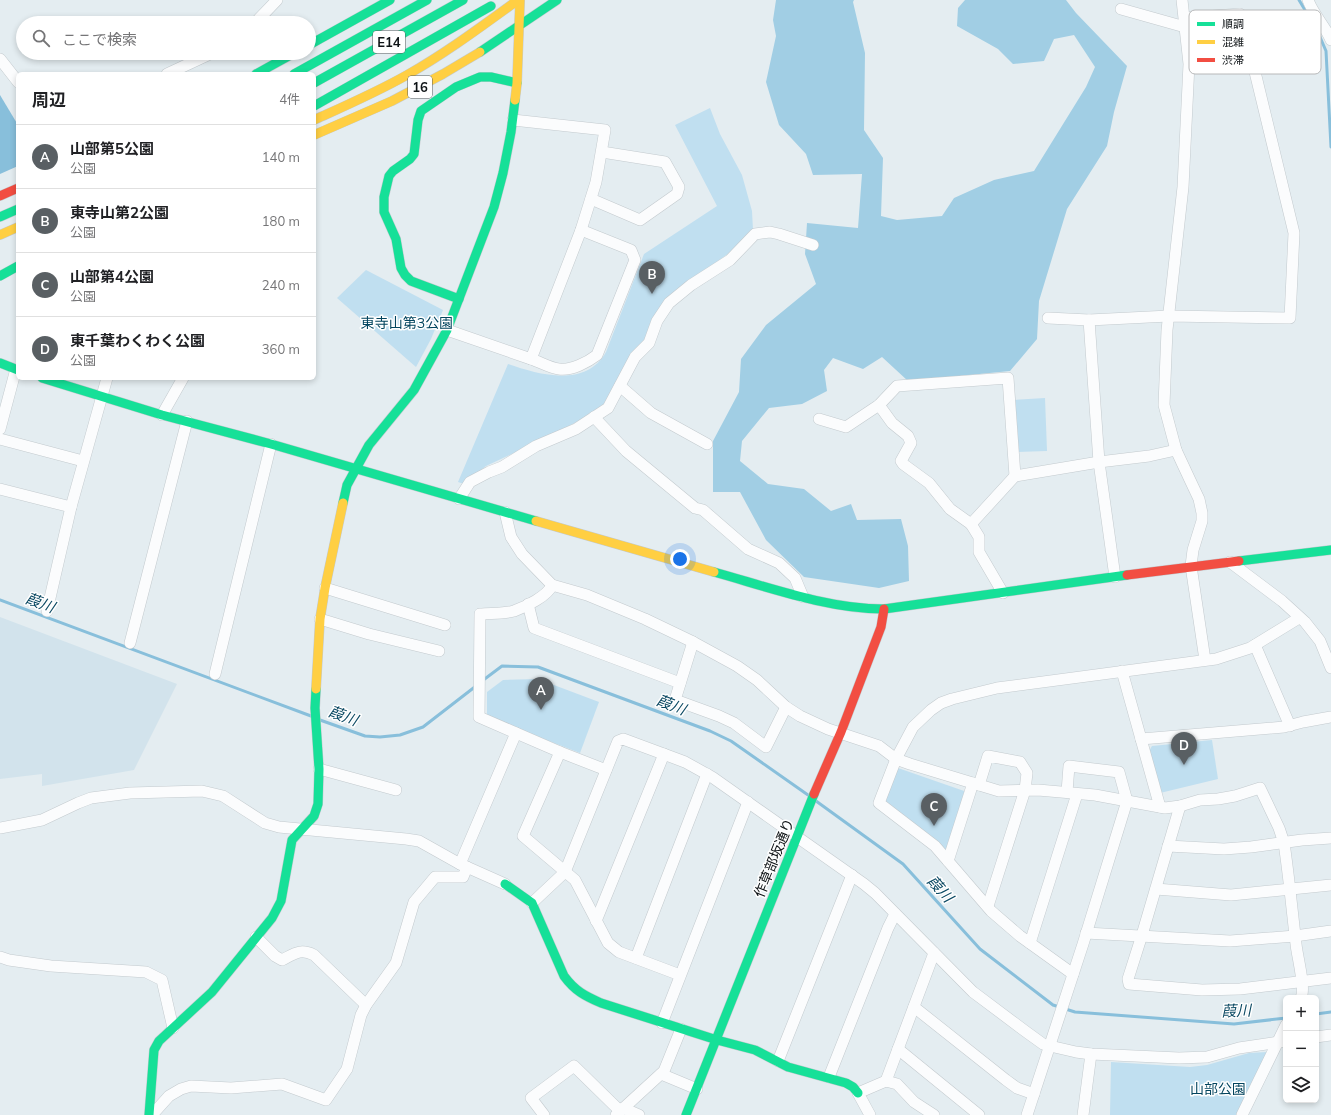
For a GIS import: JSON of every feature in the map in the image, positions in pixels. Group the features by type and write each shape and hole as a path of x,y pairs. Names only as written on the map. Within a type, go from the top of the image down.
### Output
{"main road":[{"path":"316,41 390,0"},
{"name":"E14","path":"298,72 427,0"},
{"name":"E14","path":"316,82 463,0"},
{"path":"316,105 504,0"},
{"path":"149,1115 154,1050 159,1041 212,992 272,918 281,901 292,840 314,816 318,804 319,769 315,730 315,708 320,619 325,588 348,485 369,445 414,390 447,330 494,207 504,174 513,120 517,83 519,0"},
{"path":"316,119 365,97 408,74 435,58 519,0"},
{"name":"16","path":"316,134 402,97 458,66 519,22 557,0"},
{"path":"260,72 281,60"},
{"path":"459,299 411,281 401,268 396,239 384,212 384,197 389,176 414,154 418,120 421,111 427,106 470,80 478,77 487,76 517,83"},
{"path":"0,196 16,189"},
{"path":"0,217 16,210"},
{"path":"0,235 16,228"},
{"path":"0,276 16,267"},
{"path":"0,364 16,369"},
{"path":"48,380 162,415 271,444 355,470 803,597 857,608 884,609 1191,566 1331,550"},
{"name":"作草部坂通り","path":"686,1115 818,784 841,732 880,628 884,609"},
{"path":"505,884 532,903 564,976 571,986 583,995 601,1003 662,1023 755,1050 778,1060 788,1067 829,1077 846,1083 853,1087 858,1093"}],"street":[{"path":"262,16 277,0"},
{"path":"1182,0 1189,64 1183,187 1165,359 1164,405 1176,450 1193,486 1202,513 1202,521 1193,550 1191,566 1206,660"},
{"path":"1308,0 1314,10"},
{"path":"1121,9 1185,22 1189,21"},
{"path":"1321,22 1331,40"},
{"path":"0,59 16,79"},
{"path":"171,72 197,60"},
{"path":"1048,318 1089,320 1169,316 1290,318 1294,233 1255,74"},
{"path":"513,120 605,130 596,182 581,230 531,359"},
{"path":"590,199 640,220 677,194 680,187 665,162 602,152"},
{"path":"447,330 559,369 574,367 587,362 597,355 636,260 631,250 581,230"},
{"path":"459,499 470,482 502,467 536,446 576,429 608,408 635,357 649,343 657,321 669,304 691,285 730,260 755,234 770,232 813,245"},
{"path":"1089,320 1099,462 1115,577"},
{"path":"0,429 16,373"},
{"path":"819,419 846,427 879,405 897,386 1008,378 1015,476"},
{"path":"47,611 71,507 105,380"},
{"path":"162,415 182,380"},
{"path":"620,386 651,413 707,444"},
{"path":"879,405 892,423 908,436 911,443 901,461 929,483 950,509 971,524 979,536 980,552 1003,593"},
{"path":"594,417 626,451 696,508 703,510 748,549 779,563 795,578 803,597"},
{"path":"130,643 187,421"},
{"path":"0,439 83,461"},
{"path":"215,674 271,444"},
{"path":"971,524 1015,476 1099,462 1149,456 1176,450"},
{"path":"0,489 71,507"},
{"path":"505,512 511,537 522,554 552,585 587,595 645,619 693,642 737,666 757,680 786,707 800,716 828,729 841,732 879,746 896,759 999,791 1026,790 1072,793 1165,808 1180,806 1200,800 1235,796 1260,788 1280,828 1284,843 1302,981 1302,995"},
{"path":"1230,562 1282,601 1313,631 1320,641 1331,668"},
{"path":"552,585 551,589 544,595 513,611 480,614 479,717 606,770"},
{"path":"325,588 445,625"},
{"path":"528,604 534,628 680,683"},
{"path":"1073,974 1014,931 988,906 935,846 879,803 896,759 913,727 941,703 997,688 1206,660 1231,655 1256,645 1299,618"},
{"path":"320,619 369,634 439,651"},
{"path":"693,642 675,700 734,723 766,747 786,707"},
{"path":"1256,645 1290,726"},
{"path":"1122,671 1160,807"},
{"path":"1141,739 1284,727 1331,717"},
{"path":"152,1115 168,1096 181,1089 192,1086 231,1088 282,1084 326,1100 347,1069 361,1015 366,1005 396,963 414,902 435,877 463,877 463,866 516,733"},
{"path":"532,903 565,872 618,741 623,739 686,762 707,774 852,875 875,893 973,992 1043,1044 1091,1054 1179,1058 1207,1057 1283,1035"},
{"path":"560,752 523,836 575,880 608,943 619,952 680,976"},
{"path":"596,921 664,754"},
{"path":"948,861 976,784 988,756 1020,762 1027,773 1026,790 988,906"},
{"path":"1027,1115 1066,997 1127,801 1119,772 1069,766 1072,793 1030,943"},
{"path":"319,769 396,790"},
{"path":"636,958 707,774"},
{"path":"0,828 42,820 91,798 130,793 202,791 223,796 265,823 279,827 406,839 419,842 463,866 505,884"},
{"path":"662,1023 748,802"},
{"path":"1180,806 1128,979 1129,984 1202,990 1240,990 1331,978"},
{"path":"1168,846 1252,848 1302,840 1331,838"},
{"path":"778,1060 852,875"},
{"path":"1156,889 1231,895 1331,885"},
{"path":"829,1077 888,928 895,914"},
{"path":"1086,933 1230,941 1295,936 1331,931"},
{"path":"256,937 275,956 282,960 300,951 306,951 314,955 366,1005"},
{"path":"886,1081 934,953"},
{"path":"0,957 9,960 51,966 146,972 162,980 173,1028"},
{"path":"914,1007 1017,1088 1034,1094"},
{"path":"619,1111 664,1071 681,1029"},
{"path":"1242,1115 1283,1035"},
{"path":"1319,1037 1331,1035"},
{"path":"898,1049 976,1114"},
{"path":"1083,1115 1091,1054"},
{"path":"544,1115 531,1098 574,1066 619,1111 639,1115"},
{"path":"661,1074 696,1089"},
{"path":"870,1115 858,1093 886,1081 897,1084 914,1102 934,1115"}],"shaded area":[{"path":"776,0 854,0 853,2 865,53 864,130 883,158 881,216 897,220 942,216 954,198 994,180 1034,171 1086,87 1095,67 1074,35 1054,39 1044,61 1013,64 998,49 957,26 958,8 965,0 1066,0 1076,13 1127,66 1114,112 1107,146 1067,209 1039,301 1037,339 1010,371 908,381 882,357 863,369 833,358 824,370 827,391 802,404 769,408 742,441 740,461 768,484 804,489 831,511 851,504 857,520 901,519 908,546 909,581 879,588 804,577 766,540 740,492 713,492 713,441 739,392 741,359 766,325 816,284 805,254 807,223 858,228 862,174 813,175 806,154 779,125 766,82 776,36 773,20"},
{"path":"0,95 16,122 16,167 0,174"},
{"path":"0,617 177,684 134,770 42,786 42,774 0,779"}],"green space":[{"path":"710,108 720,134 742,175 752,211 753,230 736,248 689,282 649,337 630,355 606,406 552,435 486,466 464,484 458,482 508,364 548,375 575,375 587,371 597,363 606,352 644,254 717,206 675,125"},
{"name":"東寺山第3公園","path":"366,270 443,310 431,339 416,367 337,298"},
{"path":"1045,398 1047,451 1017,452 1014,400"},
{"path":"538,679 599,702 580,753 487,717 487,692 503,680"},
{"path":"1212,740 1218,779 1160,793 1149,751 1152,746"},
{"path":"898,768 967,792 947,849 942,850 884,803"},
{"name":"山部公園","path":"1267,1052 1236,1115 1110,1115 1111,1062 1190,1067 1207,1065 1249,1053"}],"waterway":[{"path":"1299,0 1305,10"},
{"path":"1321,39 1326,51 1331,147"},
{"name":"葭川","path":"0,600 311,716"},
{"name":"葭川","path":"482,681 502,666 538,667 710,731 731,741 808,795"},
{"name":"葭川","path":"320,720 365,736 380,737 400,735 423,727 476,686"},
{"name":"葭川","path":"816,801 903,864 980,949 1053,1005 1075,1012 1234,1024 1283,1018"},
{"name":"葭川","path":"1319,1014 1331,1012"}],"traffic: fast":[{"path":"316,41 390,0"},
{"path":"298,72 427,0"},
{"path":"316,82 463,0"},
{"path":"480,52 557,0"},
{"path":"316,105 491,6"},
{"path":"260,72 281,60"},
{"path":"459,299 411,281 401,268 396,239 384,212 384,197 389,176 414,154 418,120 421,111 456,87 480,77 491,77 517,83"},
{"path":"343,503 347,485 369,445 414,390 447,330 494,207 503,173 511,132 515,100"},
{"path":"0,217 16,210"},
{"path":"0,276 16,267"},
{"path":"0,363 16,369"},
{"path":"48,380 162,415 271,444 536,521"},
{"path":"1239,561 1331,550"},
{"path":"714,572 820,601 863,608 884,609 1127,575"},
{"path":"149,1115 154,1050 159,1041 212,992 272,918 281,901 292,840 314,816 318,804 319,769 315,708 316,689"},
{"path":"686,1115 814,794"},
{"path":"505,884 532,903 564,976 572,986 585,995 601,1003 717,1040 755,1050 788,1067 846,1083 853,1087 858,1093"}],"traffic: slow":[{"path":"316,119 373,93 421,67 464,39 518,0"},
{"path":"515,100 520,0"},
{"path":"316,134 392,101 443,74 480,52"},
{"path":"0,235 16,228"},
{"path":"316,689 320,619 343,503"},
{"path":"536,521 714,572"}],"traffic: jam":[{"path":"0,196 16,189"},
{"path":"1127,575 1239,561"},
{"path":"814,794 841,732 881,627 884,609"}],"place":[{"name":"東寺山第2公園","path":"652,294"},
{"name":"山部第5公園","path":"541,710"},
{"name":"東千葉わくわく公園","path":"1184,765"},
{"name":"山部第4公園","path":"934,826"}]}
